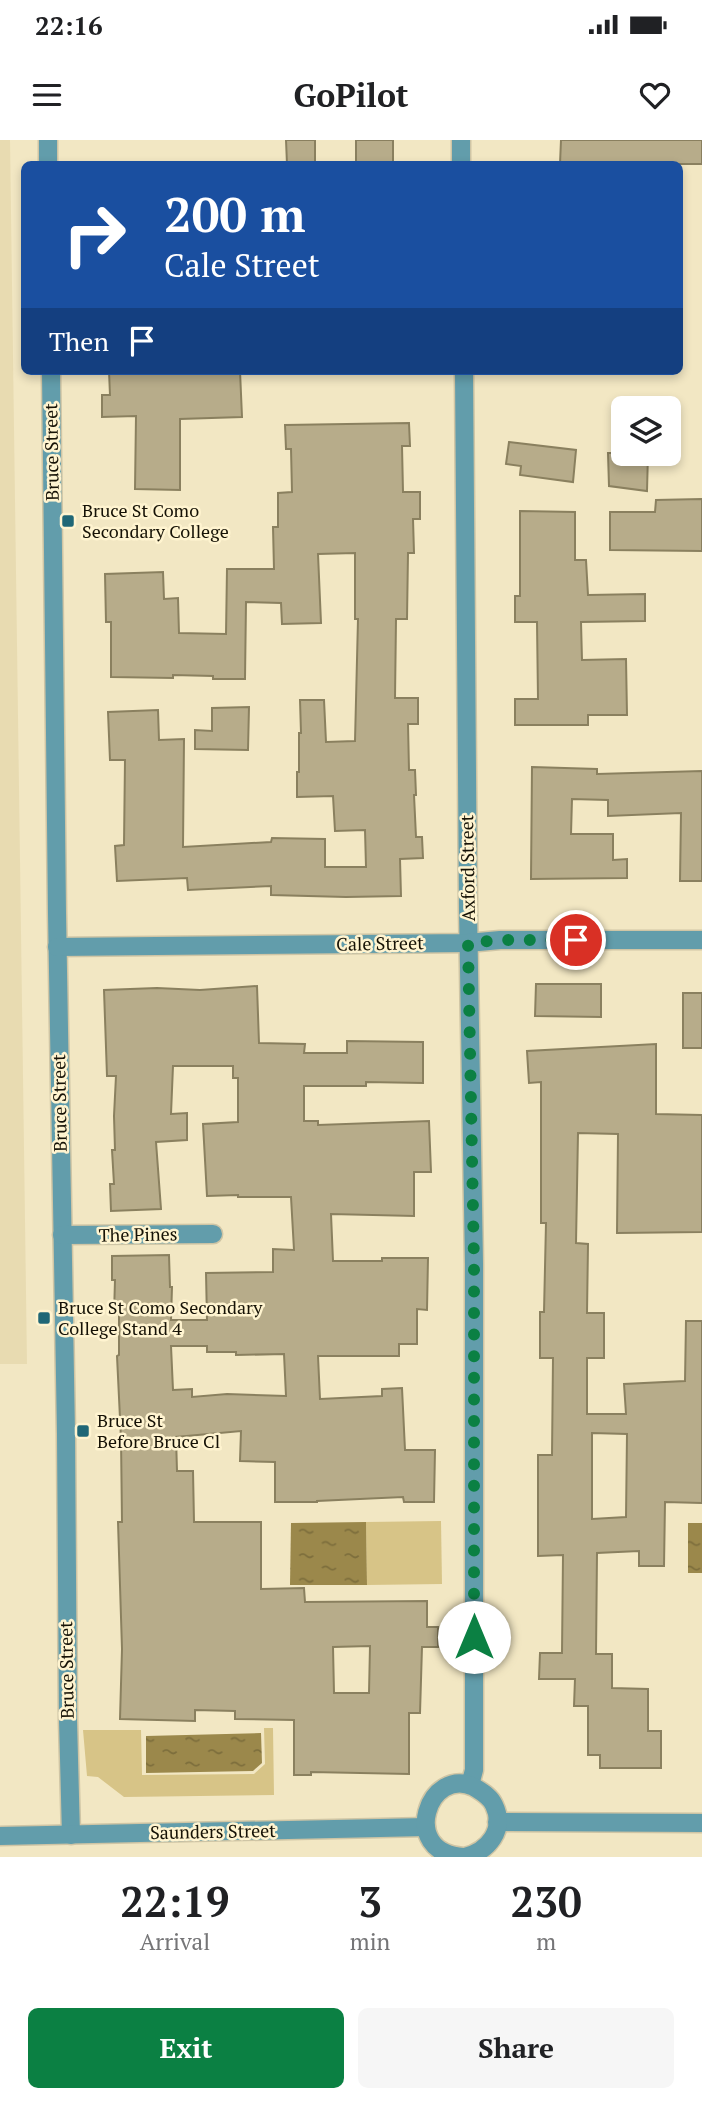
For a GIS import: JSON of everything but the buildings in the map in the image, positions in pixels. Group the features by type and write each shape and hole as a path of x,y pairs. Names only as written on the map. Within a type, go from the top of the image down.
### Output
{"street":[{"path":"48,140 48,161"},
{"path":"461,140 461,161"},
{"name":"Bruce Street","path":"51,375 71,1835"},
{"name":"Axford Street","path":"464,375 468,943 474,1264 474,1770 470,1785"},
{"name":"Cale Street","path":"57,947 468,943 500,940 702,940"},
{"name":"The Pines","path":"62,1236 213,1234"},
{"path":"470,1785 485,1793 493,1803 498,1815 497,1828 487,1847 477,1854 457,1857 440,1851 431,1842 425,1818 428,1805 434,1796 445,1788 470,1785"},
{"path":"497,1822 702,1823"},
{"name":"Saunders Street","path":"0,1836 426,1827"}],"shaded area":[{"path":"0,140 10,140 27,1364 0,1364"},
{"path":"441,1521 442,1584 367,1585 366,1522"},
{"path":"264,1728 273,1728 274,1795 124,1797 98,1777 87,1776 83,1730 141,1730 142,1775 254,1774 265,1764"}],"water":[{"path":"366,1522 367,1585 290,1585 291,1523"},
{"path":"688,1523 702,1523 702,1573 688,1573"},
{"path":"261,1733 262,1763 253,1771 146,1773 146,1736"}],"place":[{"name":"Bruce St Como Secondary College","path":"68,521"},
{"name":"Bruce St Como Secondary College Stand 4","path":"44,1318"},
{"name":"Bruce St Before Bruce Cl","path":"83,1431"}],"route":[{"path":"474,1637 474,1264 468,943 500,940 576,940"}]}
